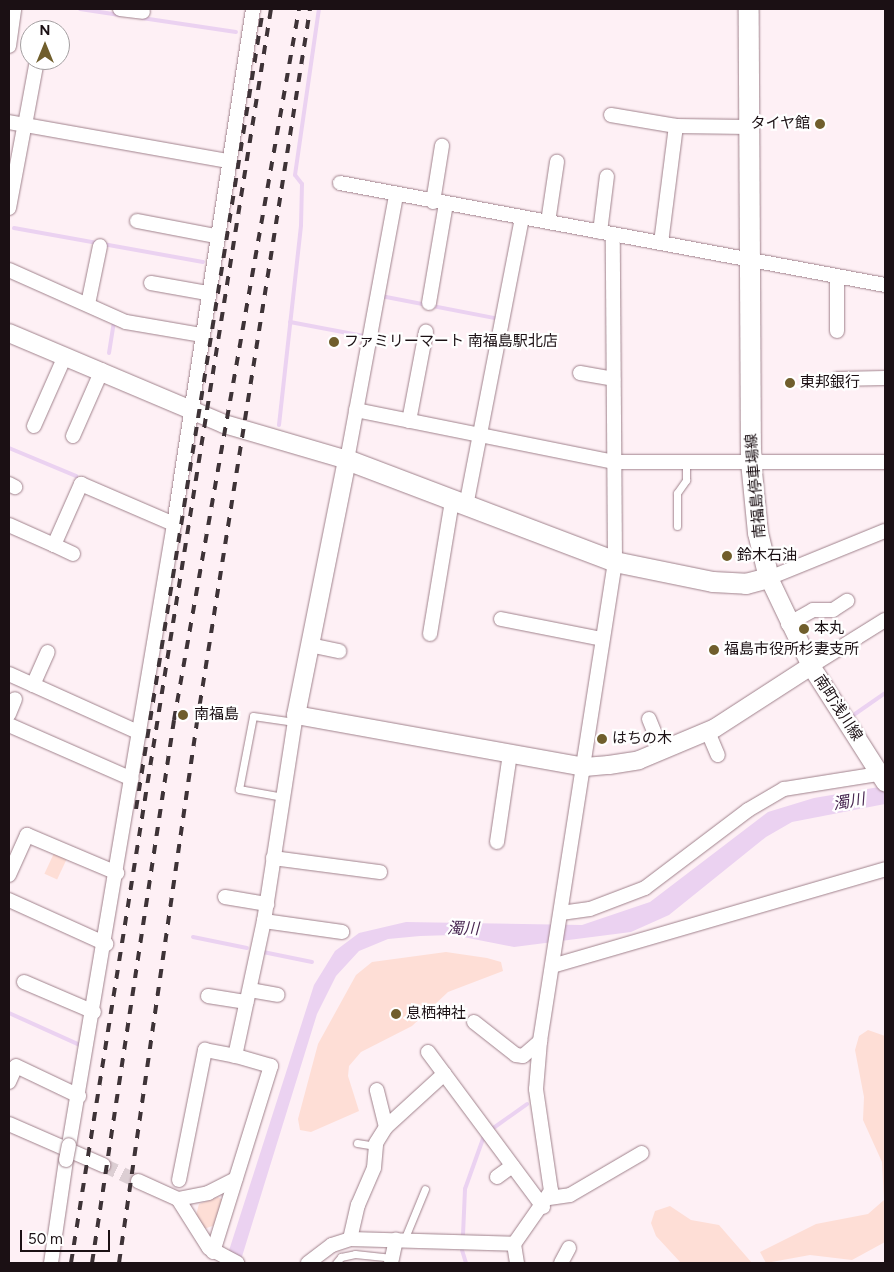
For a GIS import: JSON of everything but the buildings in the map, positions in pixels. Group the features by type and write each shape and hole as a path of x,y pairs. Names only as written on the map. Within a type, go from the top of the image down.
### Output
{"main road":[{"name":"南福島停車場線","path":"750,9 748,261 751,461 769,578"},
{"path":"347,460 615,562 713,582 746,584 769,578"}],"street":[{"path":"9,46 14,9"},
{"path":"120,9 143,12"},
{"path":"51,1263 68,1145 79,1096 106,944 174,524 207,293 253,9"},
{"path":"9,208 35,70"},
{"path":"611,115 676,126 748,127"},
{"path":"9,122 228,161"},
{"path":"661,243 676,126"},
{"path":"429,303 440,203 442,146"},
{"path":"548,222 557,162"},
{"path":"546,1203 536,1089 540,1041 585,767 583,752 615,562 613,379 606,234 607,176"},
{"path":"340,183 748,261 885,285"},
{"path":"235,1056 264,921 296,718 347,460 396,195"},
{"path":"430,634 459,503 480,435 522,218"},
{"path":"137,221 216,236"},
{"path":"88,304 100,246"},
{"path":"9,270 126,322 201,334"},
{"path":"837,277 837,331"},
{"path":"151,284 207,293"},
{"path":"410,421 426,332"},
{"path":"9,333 102,370 190,410 347,460"},
{"path":"34,426 65,356"},
{"path":"73,436 102,370"},
{"path":"580,373 613,379"},
{"path":"837,379 885,378"},
{"path":"356,410 613,462 885,462"},
{"path":"54,545 81,484 174,524"},
{"path":"9,525 73,554"},
{"path":"769,578 885,531"},
{"name":"南町浅川線","path":"769,578 788,624 811,666 884,777"},
{"path":"788,624 813,610 832,610 847,601"},
{"path":"501,619 602,639"},
{"path":"296,718 585,767 662,752 708,732 885,620"},
{"path":"310,645 339,651"},
{"path":"33,685 48,652"},
{"path":"9,674 140,733"},
{"path":"9,714 15,699"},
{"path":"649,719 662,752"},
{"path":"9,725 132,779"},
{"path":"708,732 718,755"},
{"path":"497,842 510,754"},
{"path":"560,917 590,909 645,888 748,810 784,789 884,777"},
{"path":"9,875 27,836 117,873"},
{"path":"273,858 380,872"},
{"path":"552,966 885,870"},
{"path":"225,896 267,904"},
{"path":"9,900 106,944"},
{"path":"264,921 342,932"},
{"path":"24,982 94,1012"},
{"path":"208,996 278,995"},
{"path":"474,1022 516,1055 523,1056 540,1041"},
{"path":"179,1180 205,1050 272,1066 236,1179 216,1254"},
{"path":"428,1052 512,1166 546,1203"},
{"path":"9,1082 16,1066 79,1096"},
{"path":"350,1239 351,1225 374,1168 376,1146 386,1127 444,1074"},
{"path":"377,1090 386,1127"},
{"path":"9,1124 103,1166"},
{"path":"517,1263 514,1244 546,1203 570,1195 642,1153"},
{"path":"497,1177 512,1166"},
{"path":"178,1199 208,1193 236,1179"},
{"path":"138,1181 178,1199 216,1254 237,1263"},
{"path":"308,1263 332,1244 350,1239 514,1244"},
{"path":"391,1261 400,1240"},
{"path":"560,1263 569,1248"}],"lane":[{"path":"677,526 677,493 686,480 686,462"},
{"path":"283,797 239,789 253,716 296,718"},
{"path":"357,1143 376,1146"},
{"path":"400,1240 425,1189"},
{"path":"336,1263 341,1257 355,1254 391,1261"}],"shaded area":[{"path":"55,851 68,857 57,880 44,874"},
{"path":"446,952 501,962 503,971 448,992 412,1026 361,1052 349,1066 348,1076 359,1111 311,1132 300,1130 298,1119 318,1044 356,975 372,962"},
{"path":"868,1030 885,1036 885,1242 852,1260 810,1255 766,1263 760,1252 816,1224 868,1214 884,1200 882,1162 863,1120 864,1097 855,1050 859,1036"},
{"path":"218,1197 223,1200 215,1225 204,1229 196,1215 199,1204"},
{"path":"670,1206 691,1220 719,1225 752,1263 681,1263 656,1236 651,1223 655,1211"}],"water":[{"name":"濁川","path":"885,786 885,804 792,822 766,837 669,915 631,932 514,947 453,935 420,936 388,939 359,951 336,976 317,1014 240,1263 225,1263 314,985 335,951 359,933 406,922 582,925 650,902 768,812 814,798"}],"waterway":[{"path":"80,9 120,15"},
{"path":"279,425 301,225 302,184 295,175 319,9"},
{"path":"142,18 236,32"},
{"path":"14,228 203,262"},
{"path":"381,296 499,319"},
{"path":"109,353 114,322"},
{"path":"290,322 364,336"},
{"path":"9,448 76,476"},
{"path":"855,714 885,693"},
{"path":"193,937 247,948"},
{"path":"263,952 312,962"},
{"path":"9,1013 80,1045"},
{"path":"492,1129 527,1104"},
{"path":"463,1235 465,1189 484,1136"},
{"path":"462,1250 466,1263"}],"tunnel":[{"path":"103,1165 138,1181"}],"railway":[{"path":"136,809 263,9"},
{"path":"71,1263 271,9"},
{"path":"92,1263 174,720 299,9"},
{"path":"119,1263 197,722 310,9"}],"place":[{"name":"タイヤ館","path":"820,124"},
{"name":"ファミリーマート 南福島駅北店","path":"334,342"},
{"name":"東邦銀行","path":"790,383"},
{"name":"鈴木石油","path":"727,556"},
{"name":"本丸","path":"804,629"},
{"name":"福島市役所杉妻支所","path":"714,650"},
{"name":"南福島","path":"183,715"},
{"name":"はちの木","path":"602,739"},
{"name":"息栖神社","path":"396,1014"}]}
